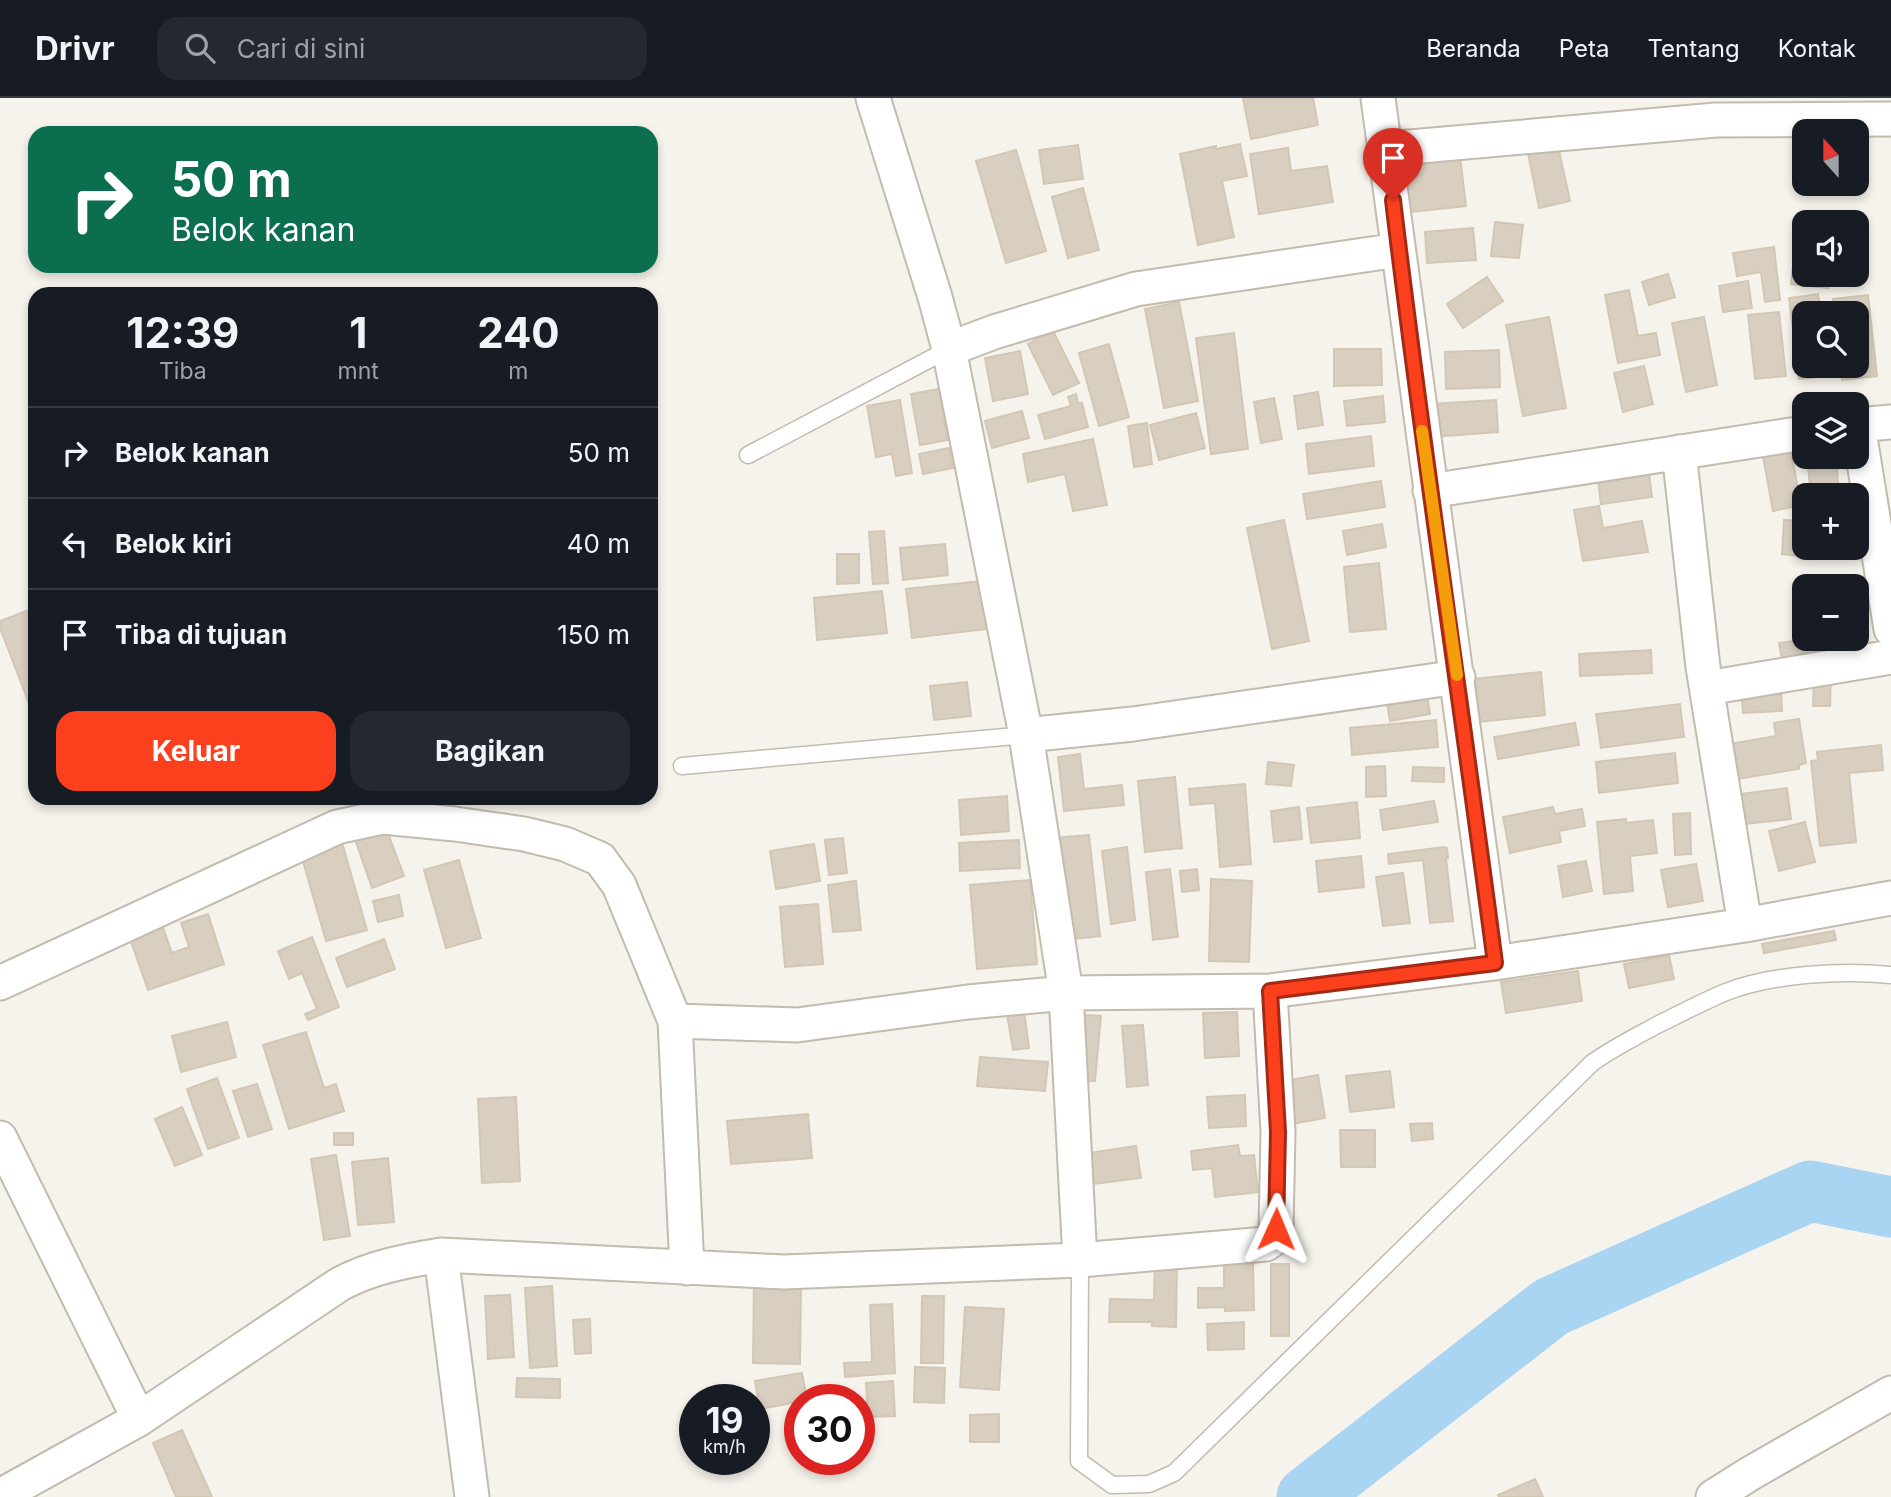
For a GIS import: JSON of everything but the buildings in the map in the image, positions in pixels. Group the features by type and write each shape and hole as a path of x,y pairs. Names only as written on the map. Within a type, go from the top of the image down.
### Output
{"street":[{"path":"873,98 936,297 949,349 1026,735 1066,993 1080,1260"},
{"path":"1378,98 1495,963"},
{"path":"1387,149 1716,120 1891,119"},
{"path":"949,349 994,332 1136,289 1398,250"},
{"path":"1869,424 1891,422"},
{"path":"1430,491 1792,435"},
{"path":"1679,452 1707,688 1745,925"},
{"path":"1864,469 1891,629"},
{"path":"1707,688 1891,657"},
{"path":"1026,735 1133,724 1458,677"},
{"path":"0,983 337,827 383,817 524,834 565,844 600,859 619,885 675,1021 687,1268"},
{"path":"675,1021 797,1025 968,1002 1066,993 1270,991 1495,963 1745,925 1891,898"},
{"path":"0,1496 139,1419 340,1284 360,1273 391,1264 441,1255 784,1272 1080,1260 1261,1245 1273,1239 1276,1229 1278,1132 1270,991"},
{"path":"0,1138 139,1419"},
{"path":"441,1255 472,1497"},
{"path":"1713,1497 1891,1393"}],"lane":[{"path":"748,455 949,349"},
{"path":"682,766 1026,735"},
{"path":"1080,1260 1079,1461 1112,1485 1149,1484 1174,1473 1604,1054 1727,992 1766,981 1819,975 1891,975"}],"waterway":[{"path":"1307,1497 1551,1307 1810,1191 1891,1207"}],"slow traffic":[{"path":"1422,431 1457,675"}],"route":[{"path":"1276,1229 1278,1132 1270,991 1495,963 1393,200"}]}
